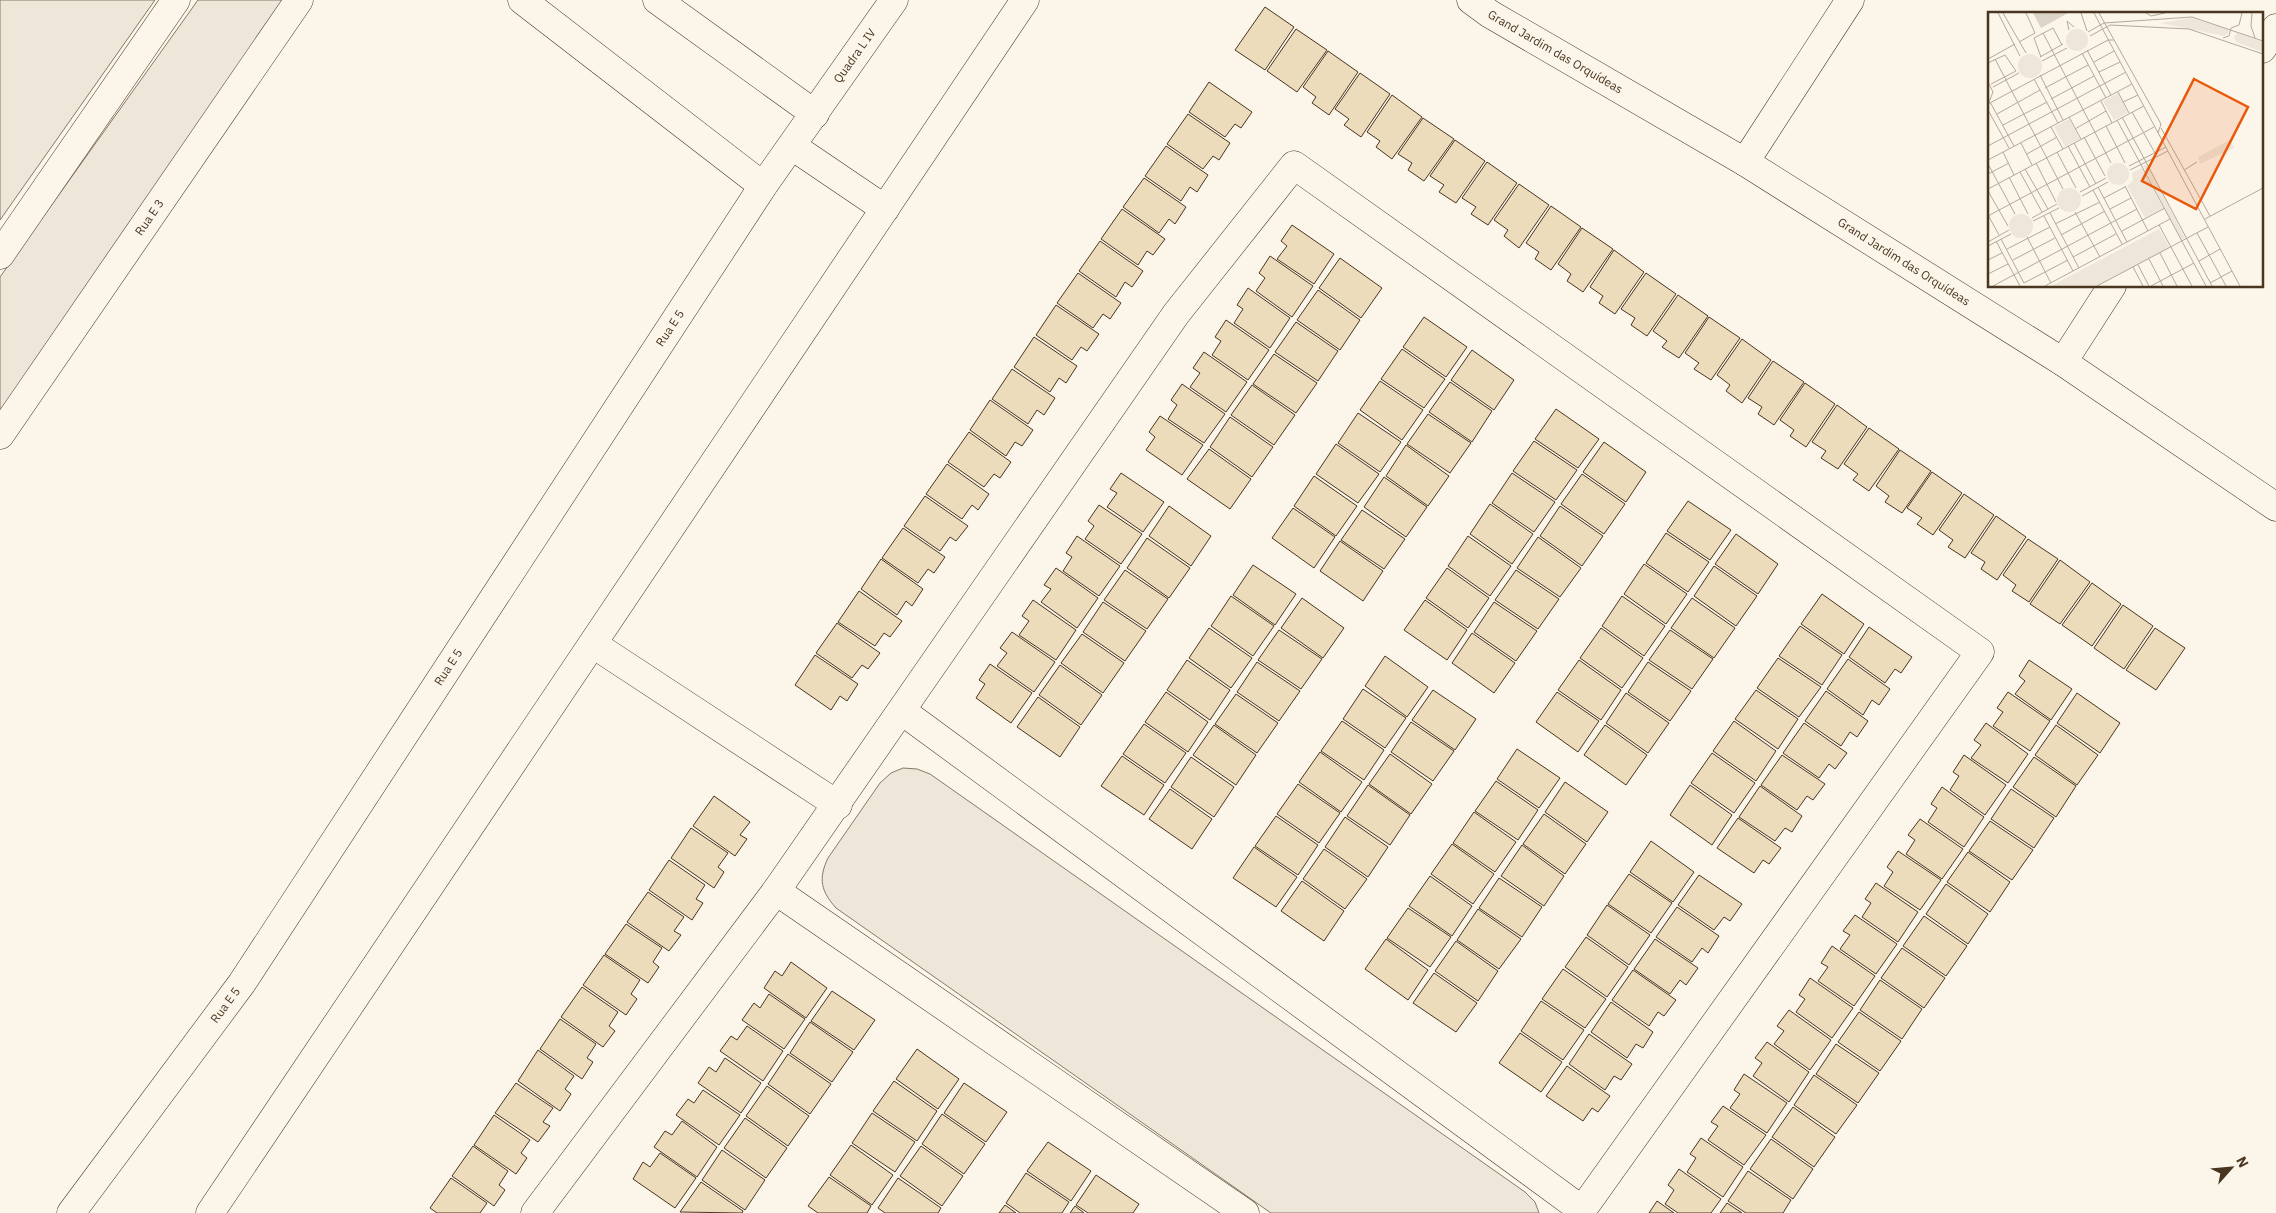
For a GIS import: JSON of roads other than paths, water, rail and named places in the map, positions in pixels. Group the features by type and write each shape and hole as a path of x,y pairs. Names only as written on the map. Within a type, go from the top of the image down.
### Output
{"street":[{"path":"0,255 176,0"},
{"name":"Rua E 3","path":"0,435 299,0"},
{"path":"522,0 763,186"},
{"path":"657,0 815,114"},
{"name":"Quadra L IV","path":"815,114 894,0"},
{"path":"210,1213 1025,0"},
{"name":"Grand Jardim das Orquídeas","path":"1471,0 1490,14 1745,162 2063,362 2276,507"},
{"path":"1745,162 1850,0"},
{"path":"2264,46 2276,28"},
{"name":"Rua E 5","path":"71,1213 242,984 763,186 815,114"},
{"path":"792,146 885,209"},
{"path":"535,1213 838,805 902,712 1176,314 1294,165 1980,652 1581,1212 902,712"},
{"path":"2063,362 2111,288"},
{"path":"593,644 838,805"},
{"path":"776,891 1245,1213"}]}
